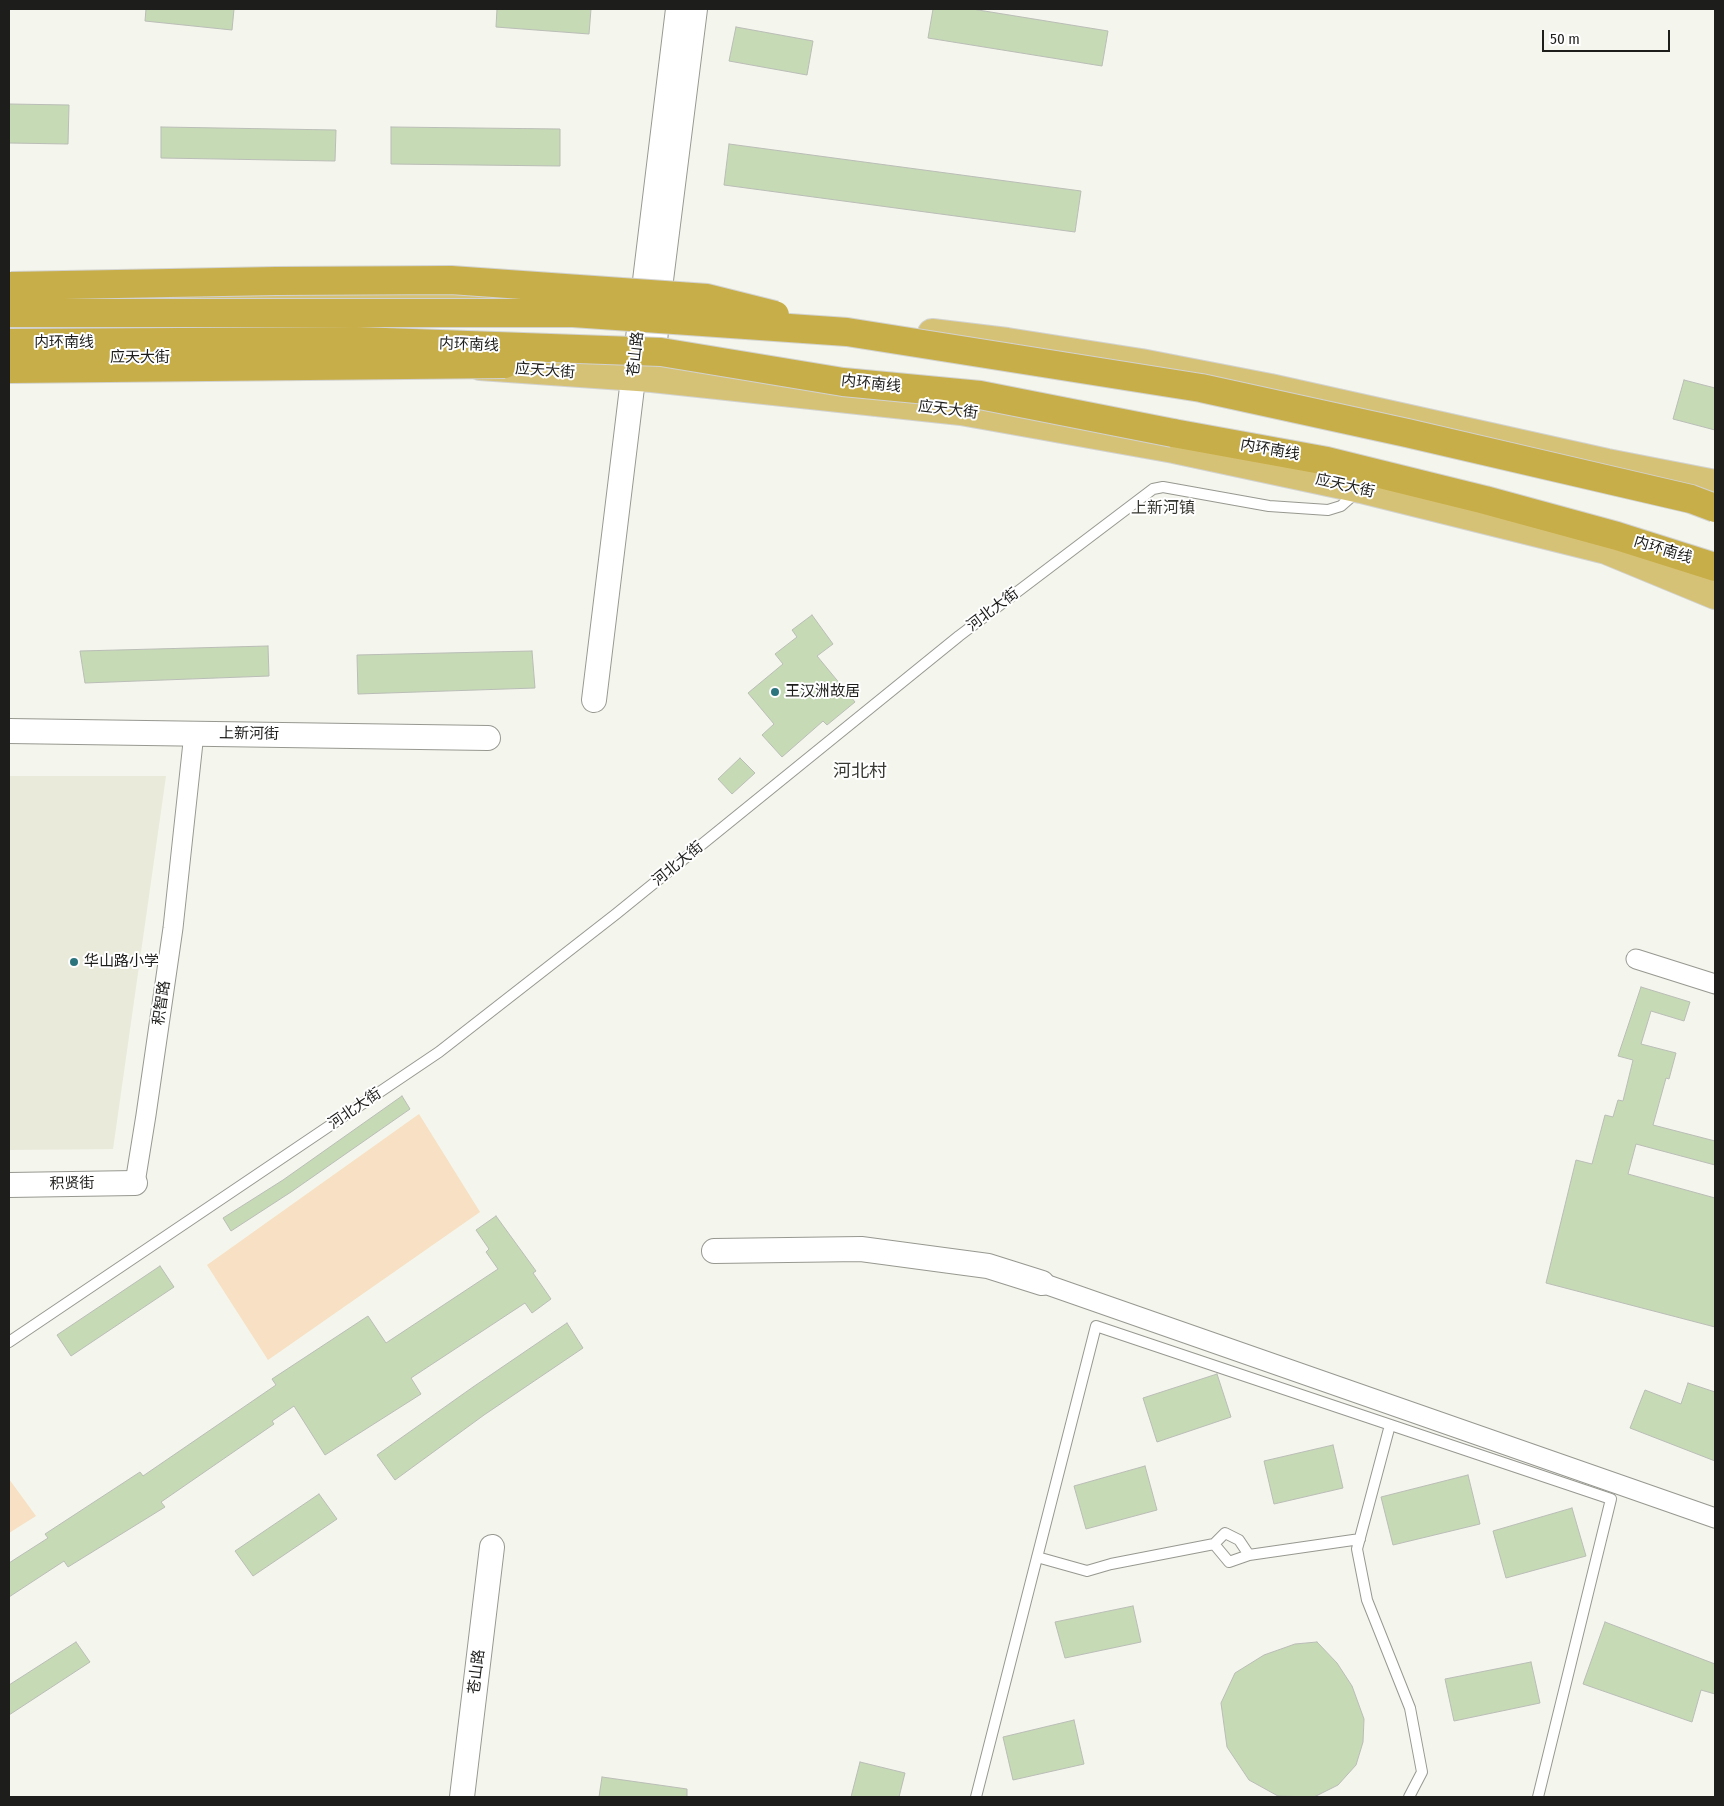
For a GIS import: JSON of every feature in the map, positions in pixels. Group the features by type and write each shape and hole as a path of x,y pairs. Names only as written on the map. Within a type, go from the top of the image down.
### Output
{"highway":[{"path":"9,289 276,281 451,280 707,298 847,332"},
{"name":"内环南线","path":"9,313 572,313 847,332 1201,388 1407,433 1707,503"},
{"name":"内环南线","path":"9,343 357,341 661,352 843,382 980,395 1327,461 1485,500 1617,536 1715,567"},
{"path":"9,369 569,363 843,382"},
{"path":"1617,536 1715,582"}],"main road":[{"path":"9,289 650,304 1007,342 1141,363 1270,388 1607,463 1715,484"},
{"name":"应天大街","path":"9,358 358,357 643,378 961,410 1174,449 1361,489 1606,550 1715,595"}],"street":[{"name":"苍山路","path":"594,700 643,378 678,9"},
{"name":"苍山路","path":"650,304 695,9"},
{"name":"上新河街","path":"9,731 488,738"},
{"name":"积智路","path":"135,1183 173,928 194,733"},
{"path":"1636,959 1715,984"},
{"name":"积贤街","path":"9,1185 135,1183"},
{"path":"714,1251 861,1249 988,1266 1715,1518"},
{"name":"苍山路","path":"462,1797 492,1547"}],"lane":[{"name":"河北大街","path":"9,1342 440,1052 616,914 959,636 1153,489 1163,487 1269,506 1328,510 1341,506 1361,489"},
{"path":"979,1797 1037,1557 1096,1326 1611,1499 1538,1797"},
{"path":"1390,1425 1357,1549 1366,1600 1410,1708 1422,1772 1409,1797"},
{"path":"1037,1557 1087,1571 1111,1564 1214,1544 1225,1533 1239,1540 1249,1555"},
{"path":"1214,1544 1229,1562 1249,1555 1360,1540"}],"shaded area":[{"name":"华山路小学","path":"9,776 166,776 113,1149 9,1150"},
{"path":"419,1114 480,1212 268,1360 207,1265"},
{"path":"9,1479 36,1516 9,1533"}],"building":[{"path":"146,9 234,9 232,30 145,21"},
{"path":"497,9 591,9 589,34 496,27"},
{"path":"933,9 972,9 1108,31 1102,66 928,38"},
{"path":"736,27 813,41 807,75 729,61"},
{"path":"9,104 69,105 68,144 9,143"},
{"path":"161,127 336,130 335,161 161,158"},
{"path":"391,127 560,129 560,166 391,164"},
{"path":"729,144 1081,191 1075,232 724,185"},
{"path":"1684,380 1715,388 1715,430 1673,419"},
{"path":"812,615 833,644 817,656 855,702 827,725 823,721 782,757 762,735 774,724 748,693 783,664 775,654 797,637 792,630"},
{"path":"268,646 269,676 85,683 80,651"},
{"path":"532,651 535,688 358,694 357,655"},
{"path":"740,758 755,773 732,794 718,779"},
{"path":"1641,987 1690,1002 1684,1021 1651,1011 1641,1044 1676,1053 1669,1079 1666,1078 1653,1125 1715,1141 1715,1165 1636,1144 1628,1174 1715,1198 1715,1327 1546,1283 1576,1160 1592,1164 1605,1115 1613,1117 1618,1100 1623,1101 1633,1060 1618,1056"},
{"path":"402,1096 410,1109 291,1192 231,1231 223,1218 283,1180"},
{"path":"496,1216 536,1271 533,1273 551,1299 532,1313 525,1303 411,1378 421,1394 325,1455 294,1406 272,1421 274,1424 161,1502 165,1507 68,1567 64,1561 9,1597 9,1563 48,1538 45,1534 140,1472 143,1476 276,1385 272,1379 368,1316 386,1343 498,1269 486,1252 489,1249 476,1230"},
{"path":"160,1266 174,1287 71,1356 57,1335"},
{"path":"567,1323 583,1348 484,1415 395,1480 377,1455"},
{"path":"1217,1374 1231,1417 1157,1442 1143,1398"},
{"path":"1688,1383 1715,1392 1715,1461 1630,1428 1645,1390 1681,1404"},
{"path":"1333,1445 1343,1488 1274,1504 1264,1461"},
{"path":"1145,1466 1157,1510 1086,1529 1074,1486"},
{"path":"1468,1475 1480,1524 1393,1545 1381,1497"},
{"path":"319,1494 337,1519 253,1576 235,1551"},
{"path":"1572,1508 1586,1556 1506,1578 1493,1531"},
{"path":"1133,1606 1141,1642 1065,1658 1055,1622"},
{"path":"1605,1622 1715,1664 1715,1694 1701,1690 1692,1722 1583,1684"},
{"path":"76,1642 90,1662 9,1715 9,1685"},
{"path":"1317,1642 1337,1663 1352,1686 1364,1719 1363,1742 1356,1765 1338,1785 1314,1797 1278,1796 1249,1780 1227,1747 1221,1703 1235,1673 1264,1655 1295,1644"},
{"path":"1531,1662 1540,1703 1454,1721 1445,1679"},
{"path":"1074,1720 1084,1764 1013,1780 1003,1737"},
{"path":"860,1762 905,1773 899,1797 851,1797"},
{"path":"602,1777 687,1789 687,1797 599,1797"}],"place":[{"name":"王汉洲故居","path":"775,692"},
{"name":"华山路小学","path":"74,962"}],"district":[{"name":"上新河镇","path":"1163,509"},
{"name":"河北村","path":"860,772"}]}
